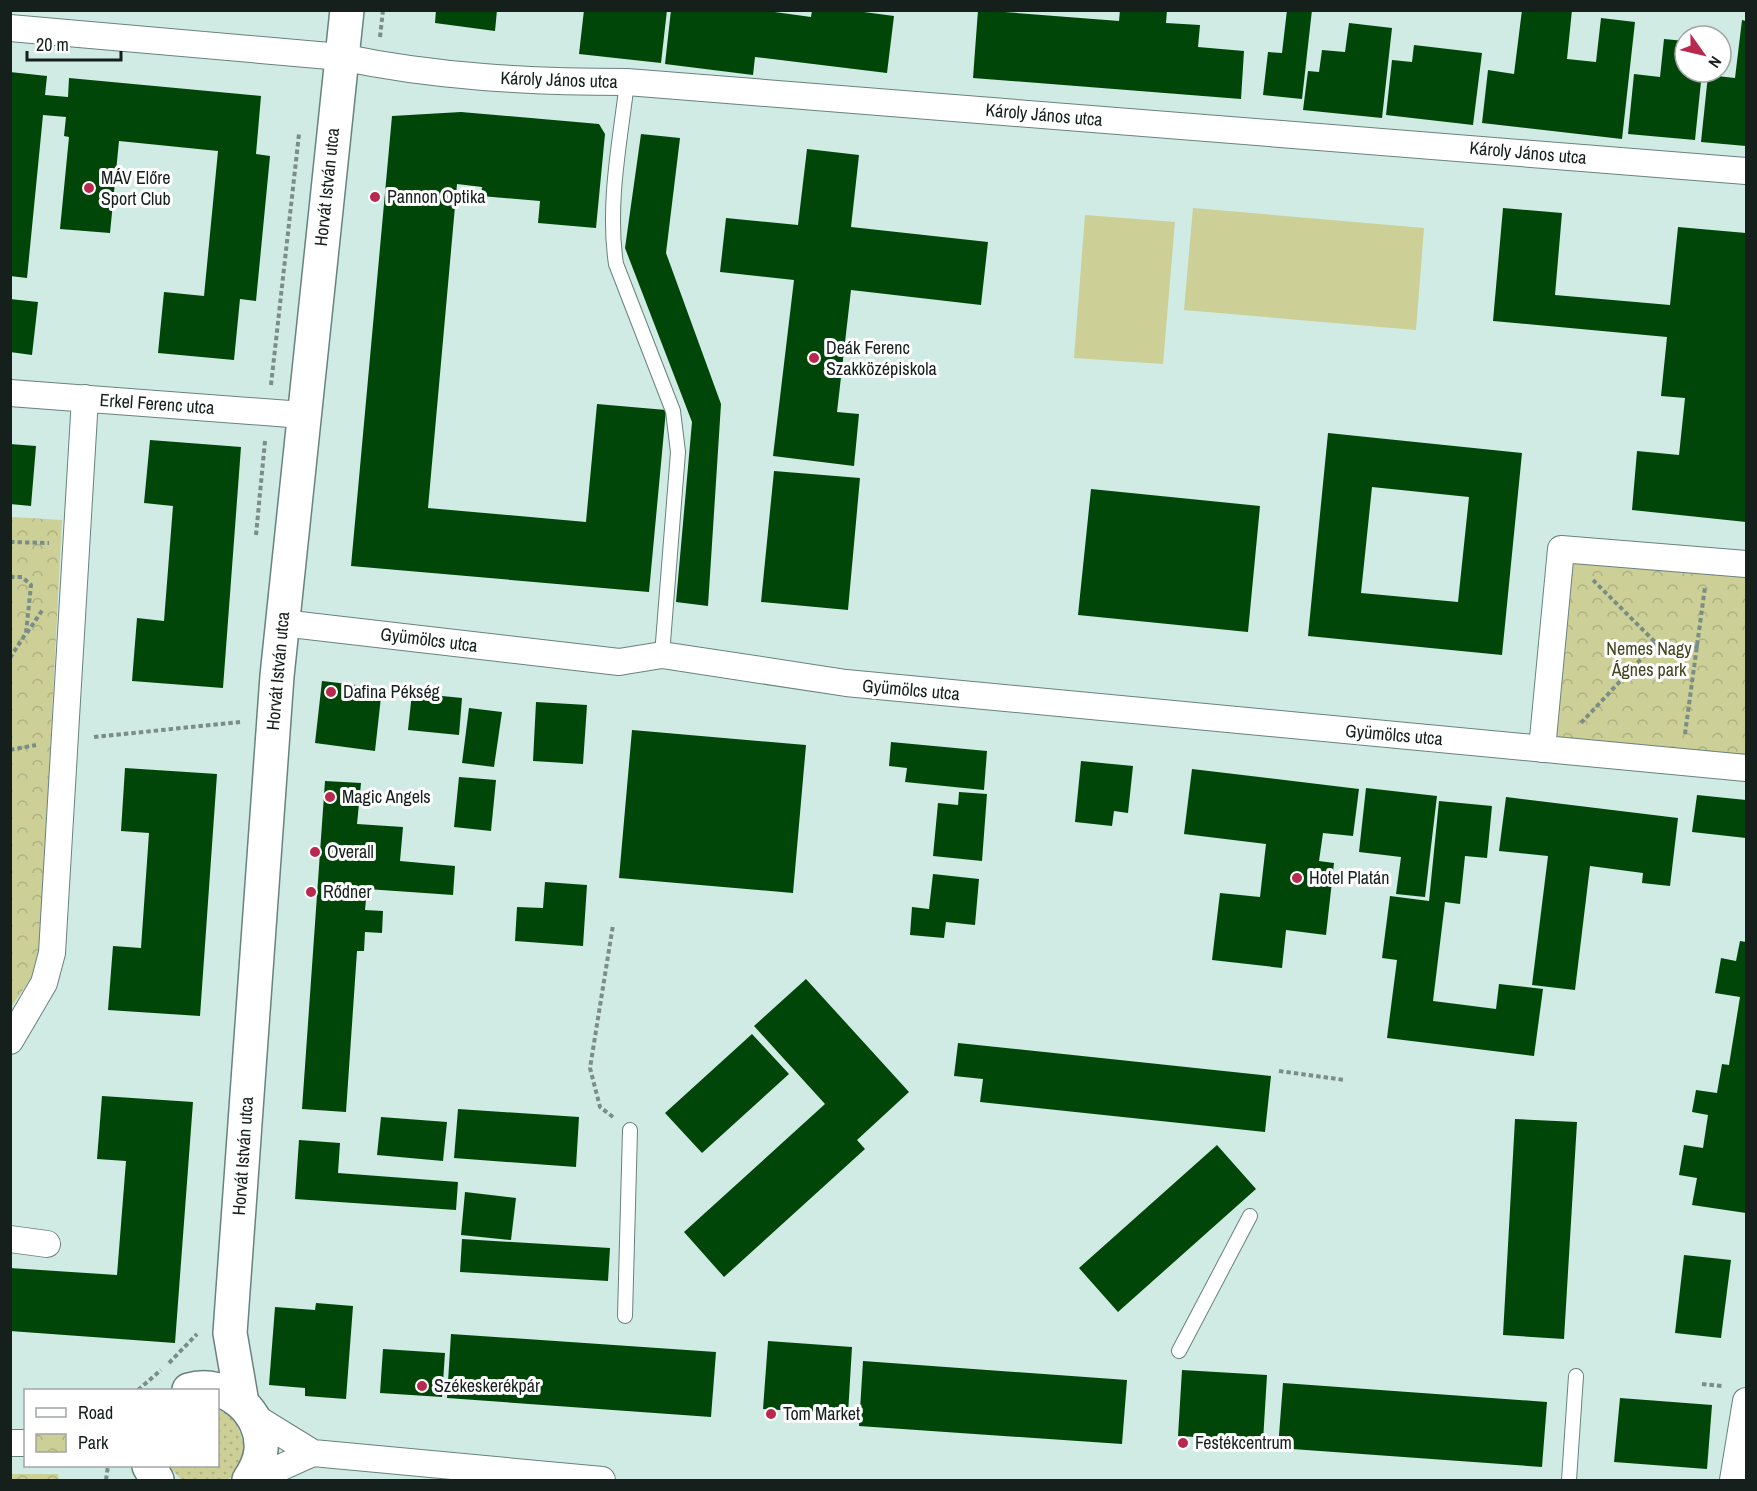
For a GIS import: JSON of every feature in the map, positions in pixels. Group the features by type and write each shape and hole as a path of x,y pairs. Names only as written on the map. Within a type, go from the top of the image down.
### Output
{"main road":[{"name":"Horvát István utca","path":"251,1480 261,1450 260,1433 248,1410 230,1333 282,623 346,10"},
{"name":"Horvát István utca","path":"192,1389 230,1333"},
{"path":"219,1391 248,1410"}],"street":[{"name":"Károly János utca","path":"10,28 341,57 377,64 528,82 627,82 1746,171"},
{"name":"Erkel Ferenc utca","path":"10,393 303,415"},
{"path":"10,1041 44,983 52,953 85,398"},
{"path":"1549,750 1561,549 1746,564"},
{"name":"Gyümölcs utca","path":"282,623 619,662 662,656 846,683 1746,768"},
{"path":"10,1239 47,1244"},
{"path":"1733,1480 1746,1401"},
{"path":"248,1410 313,1453 603,1480"},
{"path":"251,1480 313,1453"}],"lane":[{"path":"627,82 613,217 613,244 616,264 673,411 678,452 662,656"},
{"path":"625,1316 630,1130"},
{"path":"1179,1351 1250,1216"},
{"path":"1569,1480 1576,1376"}],"path":[{"path":"10,542 75,544"},
{"path":"1561,549 1656,643 1699,647"},
{"path":"1681,762 1699,647 1708,561"},
{"path":"10,577 22,577 31,585 26,633 10,658"},
{"path":"1549,750 1656,643"},
{"path":"63,740 240,722"},
{"path":"613,925 590,1068 600,1107 630,1130"},
{"path":"1279,1071 1345,1080"}],"green space":[{"path":"1193,208 1424,228 1416,330 1184,310"},
{"path":"1085,215 1175,222 1163,364 1074,358"},
{"path":"11,517 62,520 39,967 11,1007"},
{"name":"Nemes Nagy Ágnes park","path":"1561,549 1746,564 1746,768 1542,749"},
{"path":"219,1410 228,1415 241,1434 243,1457 240,1468 225,1480 209,1482 182,1480 169,1467 219,1467"},
{"path":"10,1474 58,1474 59,1480 11,1480"}],"building":[{"path":"436,10 497,10 495,31 435,23"},
{"path":"584,10 667,10 661,63 579,54"},
{"path":"671,10 760,10 811,17 812,10 849,10 894,16 887,73 755,57 753,75 665,64"},
{"path":"978,10 1119,21 1120,10 1167,10 1166,23 1200,25 1198,47 1244,51 1241,99 973,78"},
{"path":"1287,10 1312,10 1302,99 1263,95 1268,52 1282,53"},
{"path":"1522,10 1572,10 1567,59 1596,62 1601,18 1635,22 1622,139 1482,123 1488,70 1514,74"},
{"path":"1742,20 1746,21 1746,146 1701,142 1707,84 1733,84 1733,78 1735,78"},
{"path":"1349,23 1392,28 1382,118 1303,110 1308,71 1319,72 1322,50 1345,52"},
{"path":"1664,39 1673,40 1673,84 1701,84 1695,140 1628,134 1634,74 1660,77"},
{"path":"1414,45 1482,53 1473,125 1386,115 1392,60 1412,62"},
{"path":"10,72 47,76 45,95 68,97 69,78 261,96 256,154 270,156 256,301 240,299 234,360 158,353 164,292 204,296 218,151 119,141 110,233 60,229 69,137 64,136 66,117 43,115 27,278 10,276"},
{"path":"461,112 599,124 605,134 596,228 538,223 540,201 481,196 482,187 457,184 428,508 586,522 597,404 666,410 649,592 351,566 392,116"},
{"path":"641,134 680,138 666,253 721,404 708,606 676,602 692,422 625,248"},
{"name":"Deák Ferenc Szakközépiskola","path":"807,149 859,155 851,227 988,242 981,305 851,290 837,412 859,414 854,466 773,456 794,280 720,272 726,218 798,225"},
{"path":"1503,208 1562,213 1555,295 1670,305 1678,227 1746,233 1746,522 1632,510 1637,451 1679,455 1685,398 1661,396 1667,337 1493,321"},
{"path":"10,299 38,302 32,355 10,352"},
{"path":"1328,433 1522,453 1502,655 1308,636","holes":["1372,487 1469,497 1458,602 1361,593"]},
{"path":"150,440 241,447 223,688 132,681 137,618 164,621 173,506 144,503"},
{"path":"10,444 36,446 31,506 10,504"},
{"path":"774,471 860,478 848,610 761,602"},
{"path":"1091,489 1260,506 1248,632 1078,615"},
{"path":"322,681 382,688 375,751 315,743"},
{"path":"412,693 462,698 459,735 408,730"},
{"path":"536,702 587,705 583,764 533,761"},
{"path":"469,708 502,712 494,767 462,763"},
{"path":"632,730 806,745 793,893 619,878"},
{"path":"891,742 987,751 984,790 905,782 907,768 889,766"},
{"path":"1081,761 1133,766 1128,813 1114,811 1112,826 1075,822"},
{"path":"125,768 217,774 200,1016 108,1010 113,946 141,948 149,833 121,831"},
{"name":"Hotel Platán","path":"1192,769 1359,789 1353,836 1323,833 1319,861 1334,863 1326,935 1286,930 1282,968 1212,960 1220,893 1260,897 1266,844 1184,834"},
{"path":"459,777 496,780 491,831 454,827"},
{"path":"325,781 361,783 357,824 403,827 400,861 455,866 453,895 367,889 365,910 383,911 382,933 365,932 364,951 357,951 346,1112 302,1109"},
{"path":"1366,788 1437,796 1425,897 1396,894 1401,857 1359,852"},
{"path":"959,792 987,794 982,861 933,856 938,803 958,805"},
{"path":"1697,795 1746,800 1746,838 1692,832"},
{"path":"1506,797 1678,818 1670,886 1642,883 1643,873 1590,866 1575,990 1532,985 1548,856 1499,851"},
{"path":"1439,801 1492,806 1487,858 1465,856 1460,904 1445,902 1433,1001 1496,1009 1499,984 1543,989 1534,1056 1387,1038 1397,960 1382,958 1390,896 1429,901"},
{"path":"933,874 979,879 975,925 946,922 944,938 910,935 912,907 929,909"},
{"path":"545,882 587,885 583,946 515,941 517,907 543,908"},
{"path":"1740,941 1746,942 1746,1213 1692,1205 1697,1178 1679,1175 1684,1145 1703,1148 1708,1115 1692,1112 1696,1090 1717,1093 1722,1064 1729,1065 1740,997 1715,993 1721,958 1736,961"},
{"path":"806,979 909,1092 857,1140 865,1149 724,1277 684,1232 825,1104 754,1026"},
{"path":"752,1034 789,1074 702,1153 665,1113"},
{"path":"958,1043 1271,1076 1265,1132 980,1102 983,1079 954,1076"},
{"path":"102,1096 193,1102 175,1343 10,1331 10,1268 117,1275 126,1161 97,1159"},
{"path":"458,1109 579,1117 576,1167 454,1158"},
{"path":"381,1117 447,1122 443,1161 377,1155"},
{"path":"1515,1119 1577,1122 1564,1339 1503,1335"},
{"path":"299,1140 340,1143 338,1173 458,1182 456,1210 295,1199"},
{"path":"1217,1145 1256,1189 1118,1312 1079,1268"},
{"path":"465,1192 516,1198 511,1240 461,1235"},
{"path":"462,1239 610,1248 608,1281 460,1272"},
{"path":"1684,1255 1731,1260 1721,1338 1675,1333"},
{"path":"316,1303 353,1306 346,1399 305,1396 305,1388 269,1385 275,1307 315,1310"},
{"path":"451,1334 716,1352 711,1417 447,1398"},
{"path":"768,1341 852,1347 848,1414 763,1409"},
{"path":"383,1349 445,1353 442,1397 380,1393"},
{"path":"863,1361 1127,1380 1122,1444 859,1426"},
{"path":"1182,1370 1267,1375 1263,1441 1178,1436"},
{"path":"1283,1383 1547,1402 1542,1467 1278,1448"},
{"path":"1620,1398 1712,1405 1707,1469 1614,1462"}],"place":[{"name":"MÁV Előre Sport Club","path":"89,188"},
{"name":"Pannon Optika","path":"375,197"},
{"name":"Deák Ferenc Szakközépiskola","path":"814,358"},
{"name":"Dafina Pékség","path":"331,692"},
{"name":"Magic Angels","path":"330,797"},
{"name":"Overall","path":"315,852"},
{"name":"Hotel Platán","path":"1297,878"},
{"name":"Rődner","path":"311,892"},
{"name":"Székeskerékpár","path":"422,1386"},
{"name":"Tom Market","path":"771,1414"},
{"name":"Festékcentrum","path":"1183,1443"}]}
